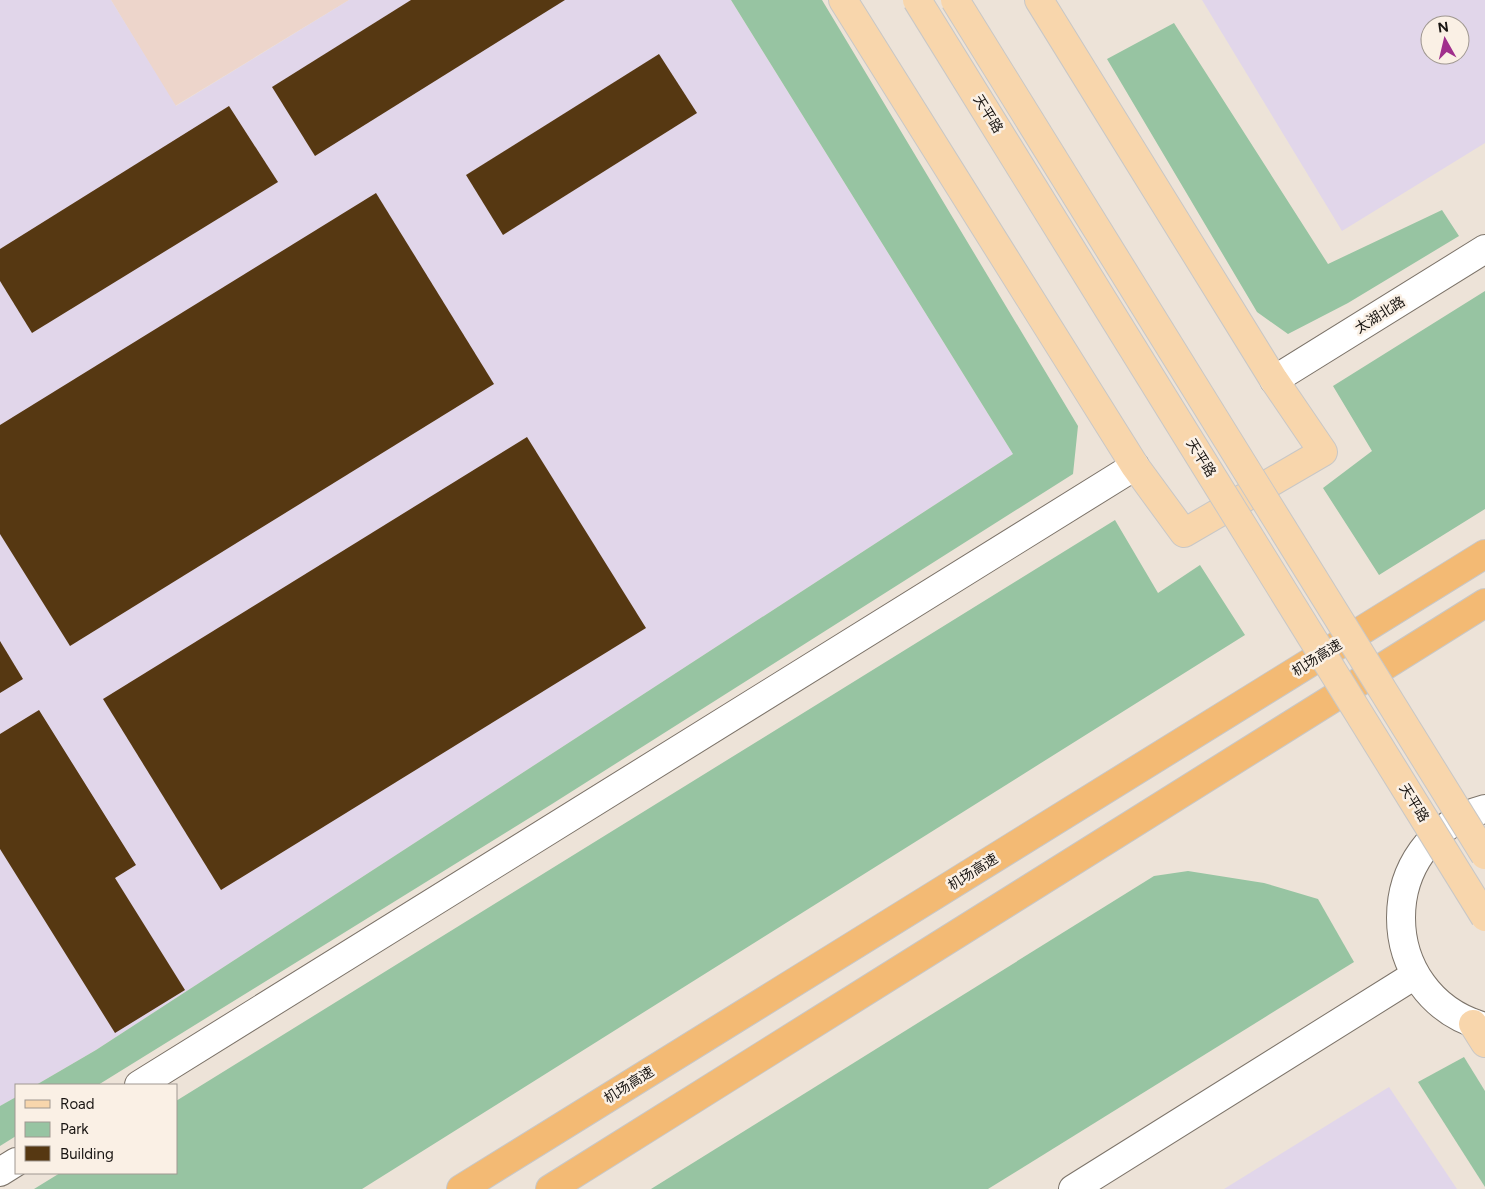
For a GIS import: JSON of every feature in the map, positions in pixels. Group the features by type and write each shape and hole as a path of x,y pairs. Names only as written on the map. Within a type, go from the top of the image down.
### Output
{"highway":[{"name":"机场高速","path":"461,1189 1485,554"},
{"path":"550,1189 1485,603"}],"main road":[{"path":"843,0 1135,466 1184,533 1323,452 1274,380 1039,0"},
{"name":"天平路","path":"917,0 1485,916"},
{"path":"955,0 1485,855"}],"street":[{"name":"太湖北路","path":"1274,380 1485,249"},
{"path":"142,1084 1135,466"},
{"path":"1481,1031 1455,1016 1440,1004 1415,975 1406,952 1401,928 1401,904 1407,880 1418,859 1433,839 1452,824 1473,812 1485,809"},
{"path":"1074,1189 1415,975"},
{"path":"0,1172 15,1163"}],"shaded area":[{"path":"0,0 111,0 176,106 349,0 731,0 1013,454 96,1050 38,1084 15,1084 15,1098 0,1106"},
{"path":"111,0 349,0 175,106"},
{"path":"1202,0 1485,0 1485,143 1342,231"},
{"path":"1389,1087 1457,1189 1224,1189"}],"green space":[{"path":"731,0 822,0 1078,426 1073,474 552,804 100,1084 38,1084 96,1050 1013,454"},
{"path":"1174,23 1328,264 1442,210 1459,236 1348,303 1288,334 1257,312 1107,59"},
{"path":"1485,291 1485,509 1379,575 1323,488 1372,451 1333,386"},
{"path":"1115,520 1158,593 1200,565 1245,635 362,1189 34,1189 58,1174 178,1174 178,1100"},
{"path":"1188,871 1264,883 1318,899 1354,962 988,1189 651,1189 1154,876"},
{"path":"1464,1057 1485,1091 1485,1187 1418,1082"},
{"path":"15,1098 15,1137 0,1146 0,1106"}],"building":[{"path":"411,0 565,0 315,156 272,87"},
{"path":"659,54 697,113 503,235 466,175"},
{"path":"229,106 278,182 32,333 0,281 0,249"},
{"path":"376,193 494,384 70,646 0,534 0,425"},
{"path":"527,437 646,628 221,890 103,699"},
{"path":"0,641 23,679 0,693"},
{"path":"39,710 136,865 115,878 185,990 115,1033 0,849 0,734"}]}
